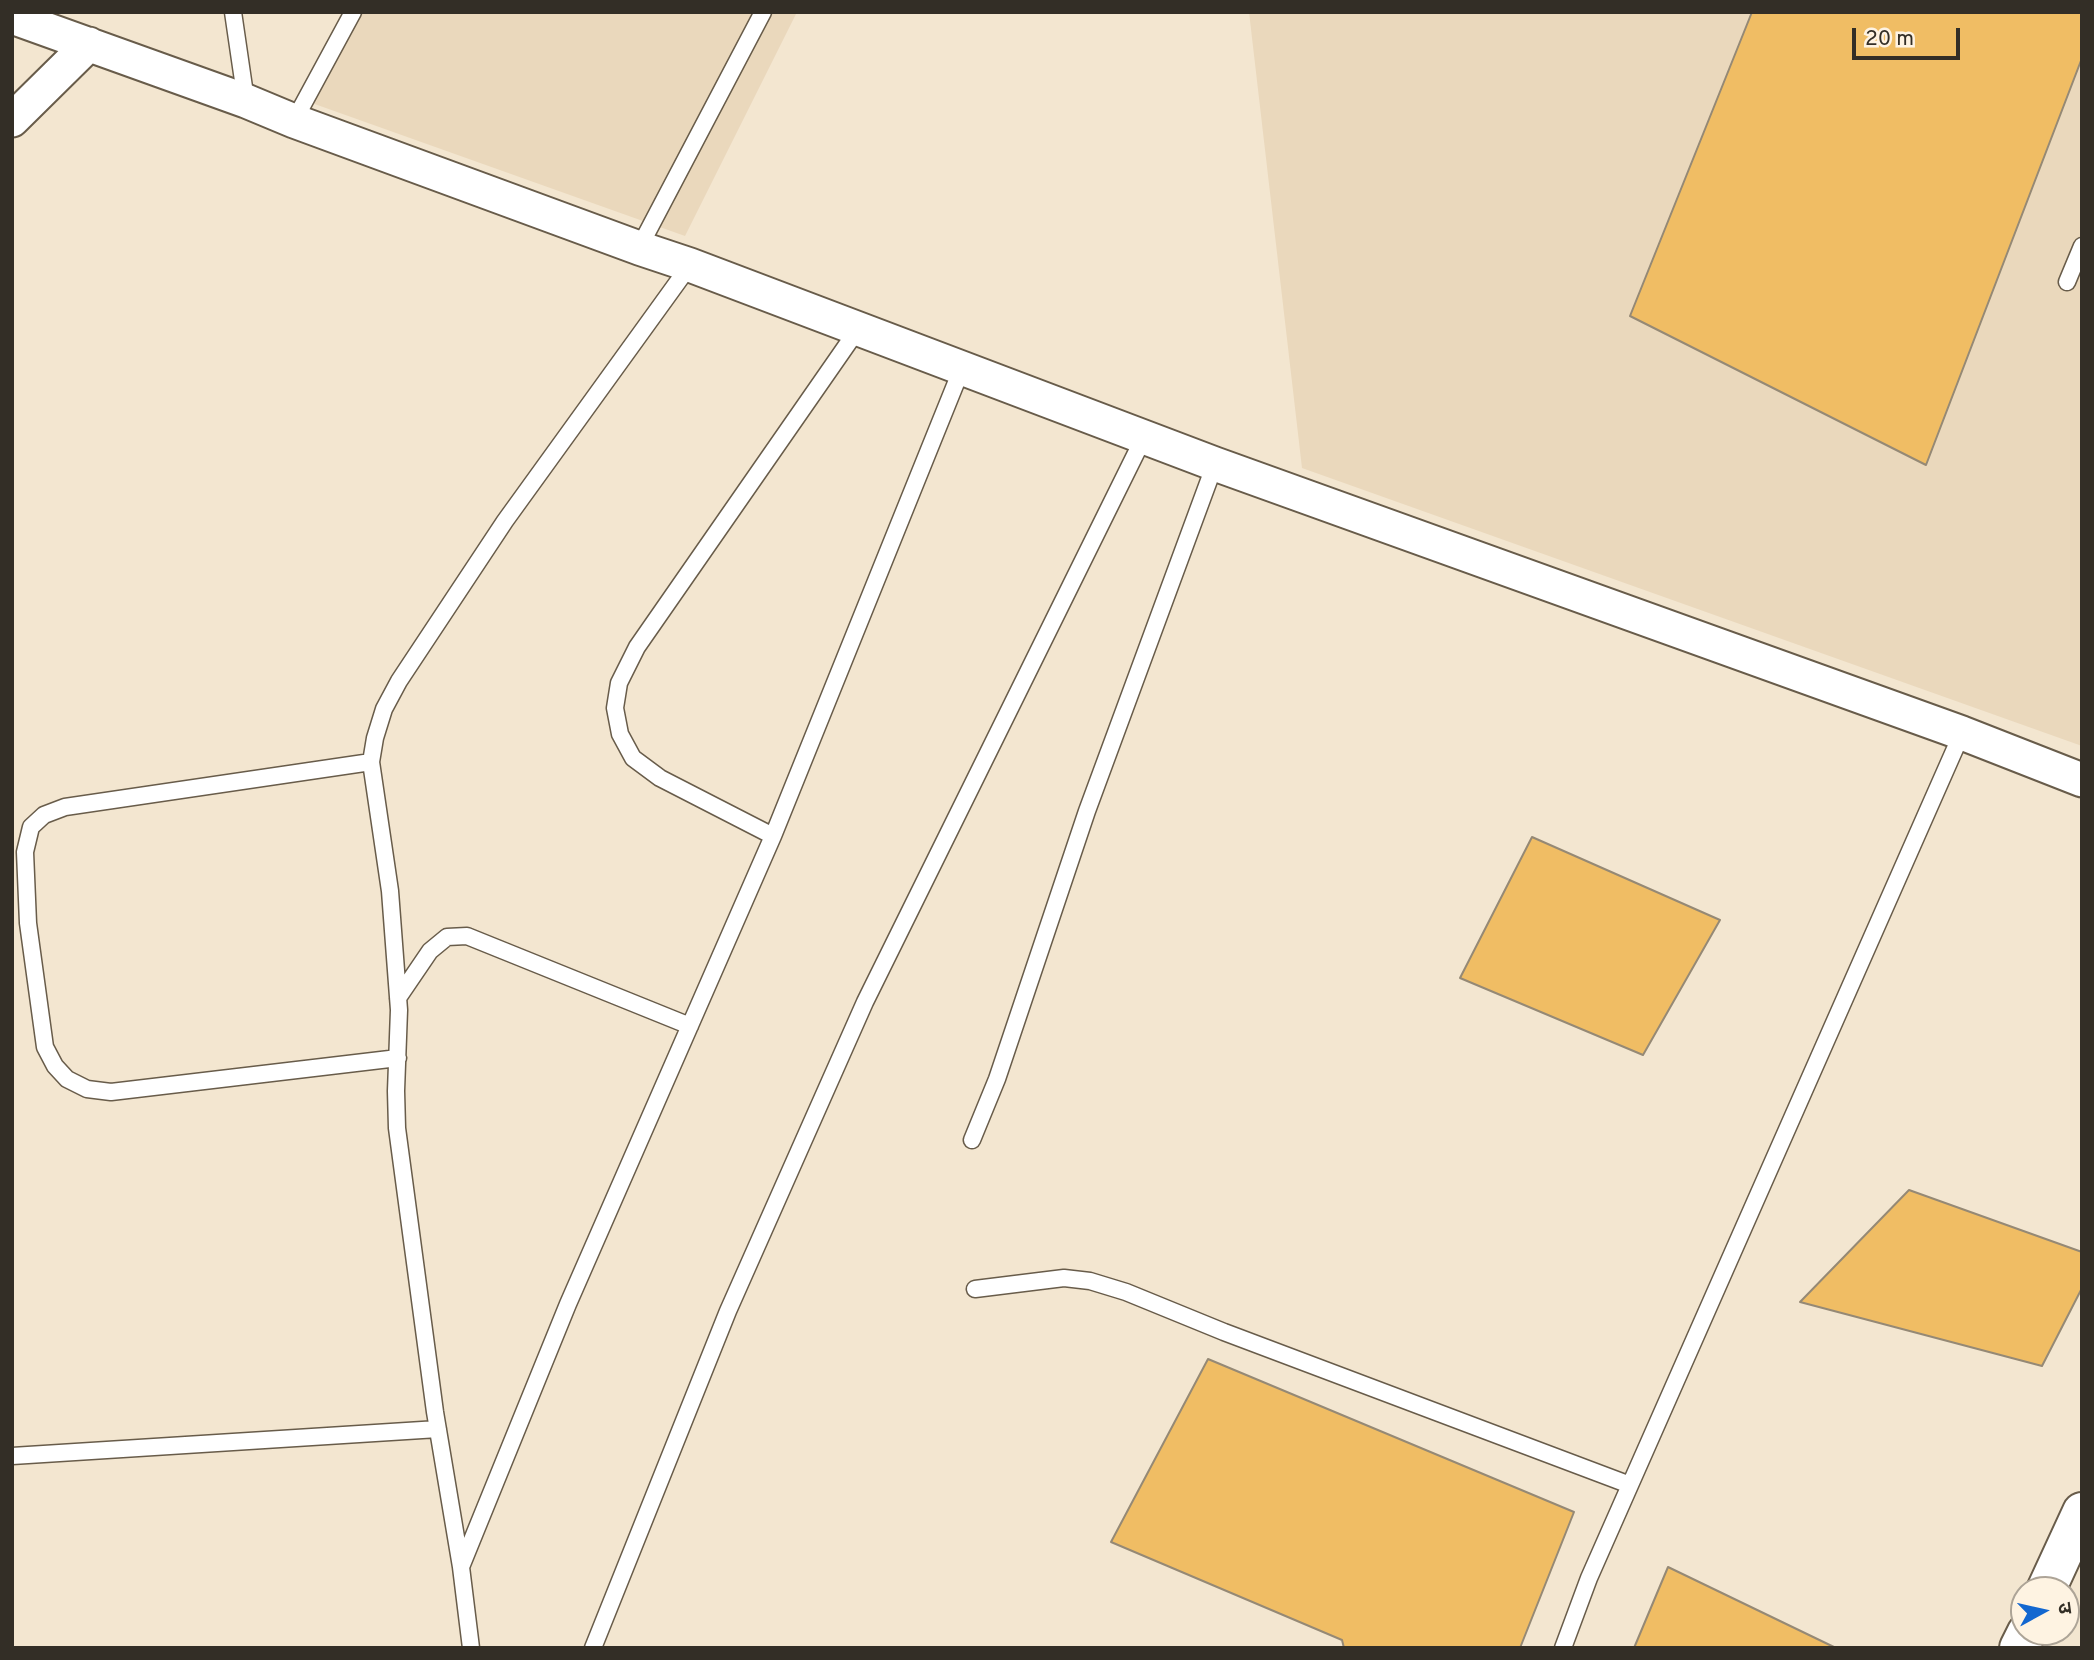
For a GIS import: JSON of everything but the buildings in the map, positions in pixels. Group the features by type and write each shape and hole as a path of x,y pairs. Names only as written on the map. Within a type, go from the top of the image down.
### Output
{"main road":[{"path":"2052,1576 2082,1511"}],"street":[{"path":"12,16 690,265 1144,438 1962,733 2082,780"},
{"path":"12,120 89,44"}],"lane":[{"path":"233,12 246,101"},
{"path":"293,121 353,12"},
{"path":"639,248 763,12"},
{"path":"2067,282 2082,246"},
{"path":"471,1648 397,1128 398,998 390,891 371,762 384,709 399,681 505,522 690,265"},
{"path":"773,836 660,778 633,758 620,734 615,708 619,683 637,647 858,329"},
{"path":"461,1567 568,1304 773,836 962,368"},
{"path":"593,1648 727,1311 865,1002 1144,438"},
{"path":"972,1140 997,1079 1087,811 1215,464"},
{"path":"1563,1648 1589,1578 1962,733"},
{"path":"371,762 65,807 44,815 31,827 24,852 28,923 45,1047 55,1066 67,1079 87,1089 111,1092 398,1058"},
{"path":"398,998 430,951 447,937 467,936 690,1026"},
{"path":"975,1289 1064,1278 1090,1281 1126,1292 1224,1332 1630,1485"},
{"path":"12,1456 438,1429"}],"shaded area":[{"path":"349,12 797,12 685,236 309,102"},
{"path":"1249,12 2082,12 2082,746 1302,468"}]}
